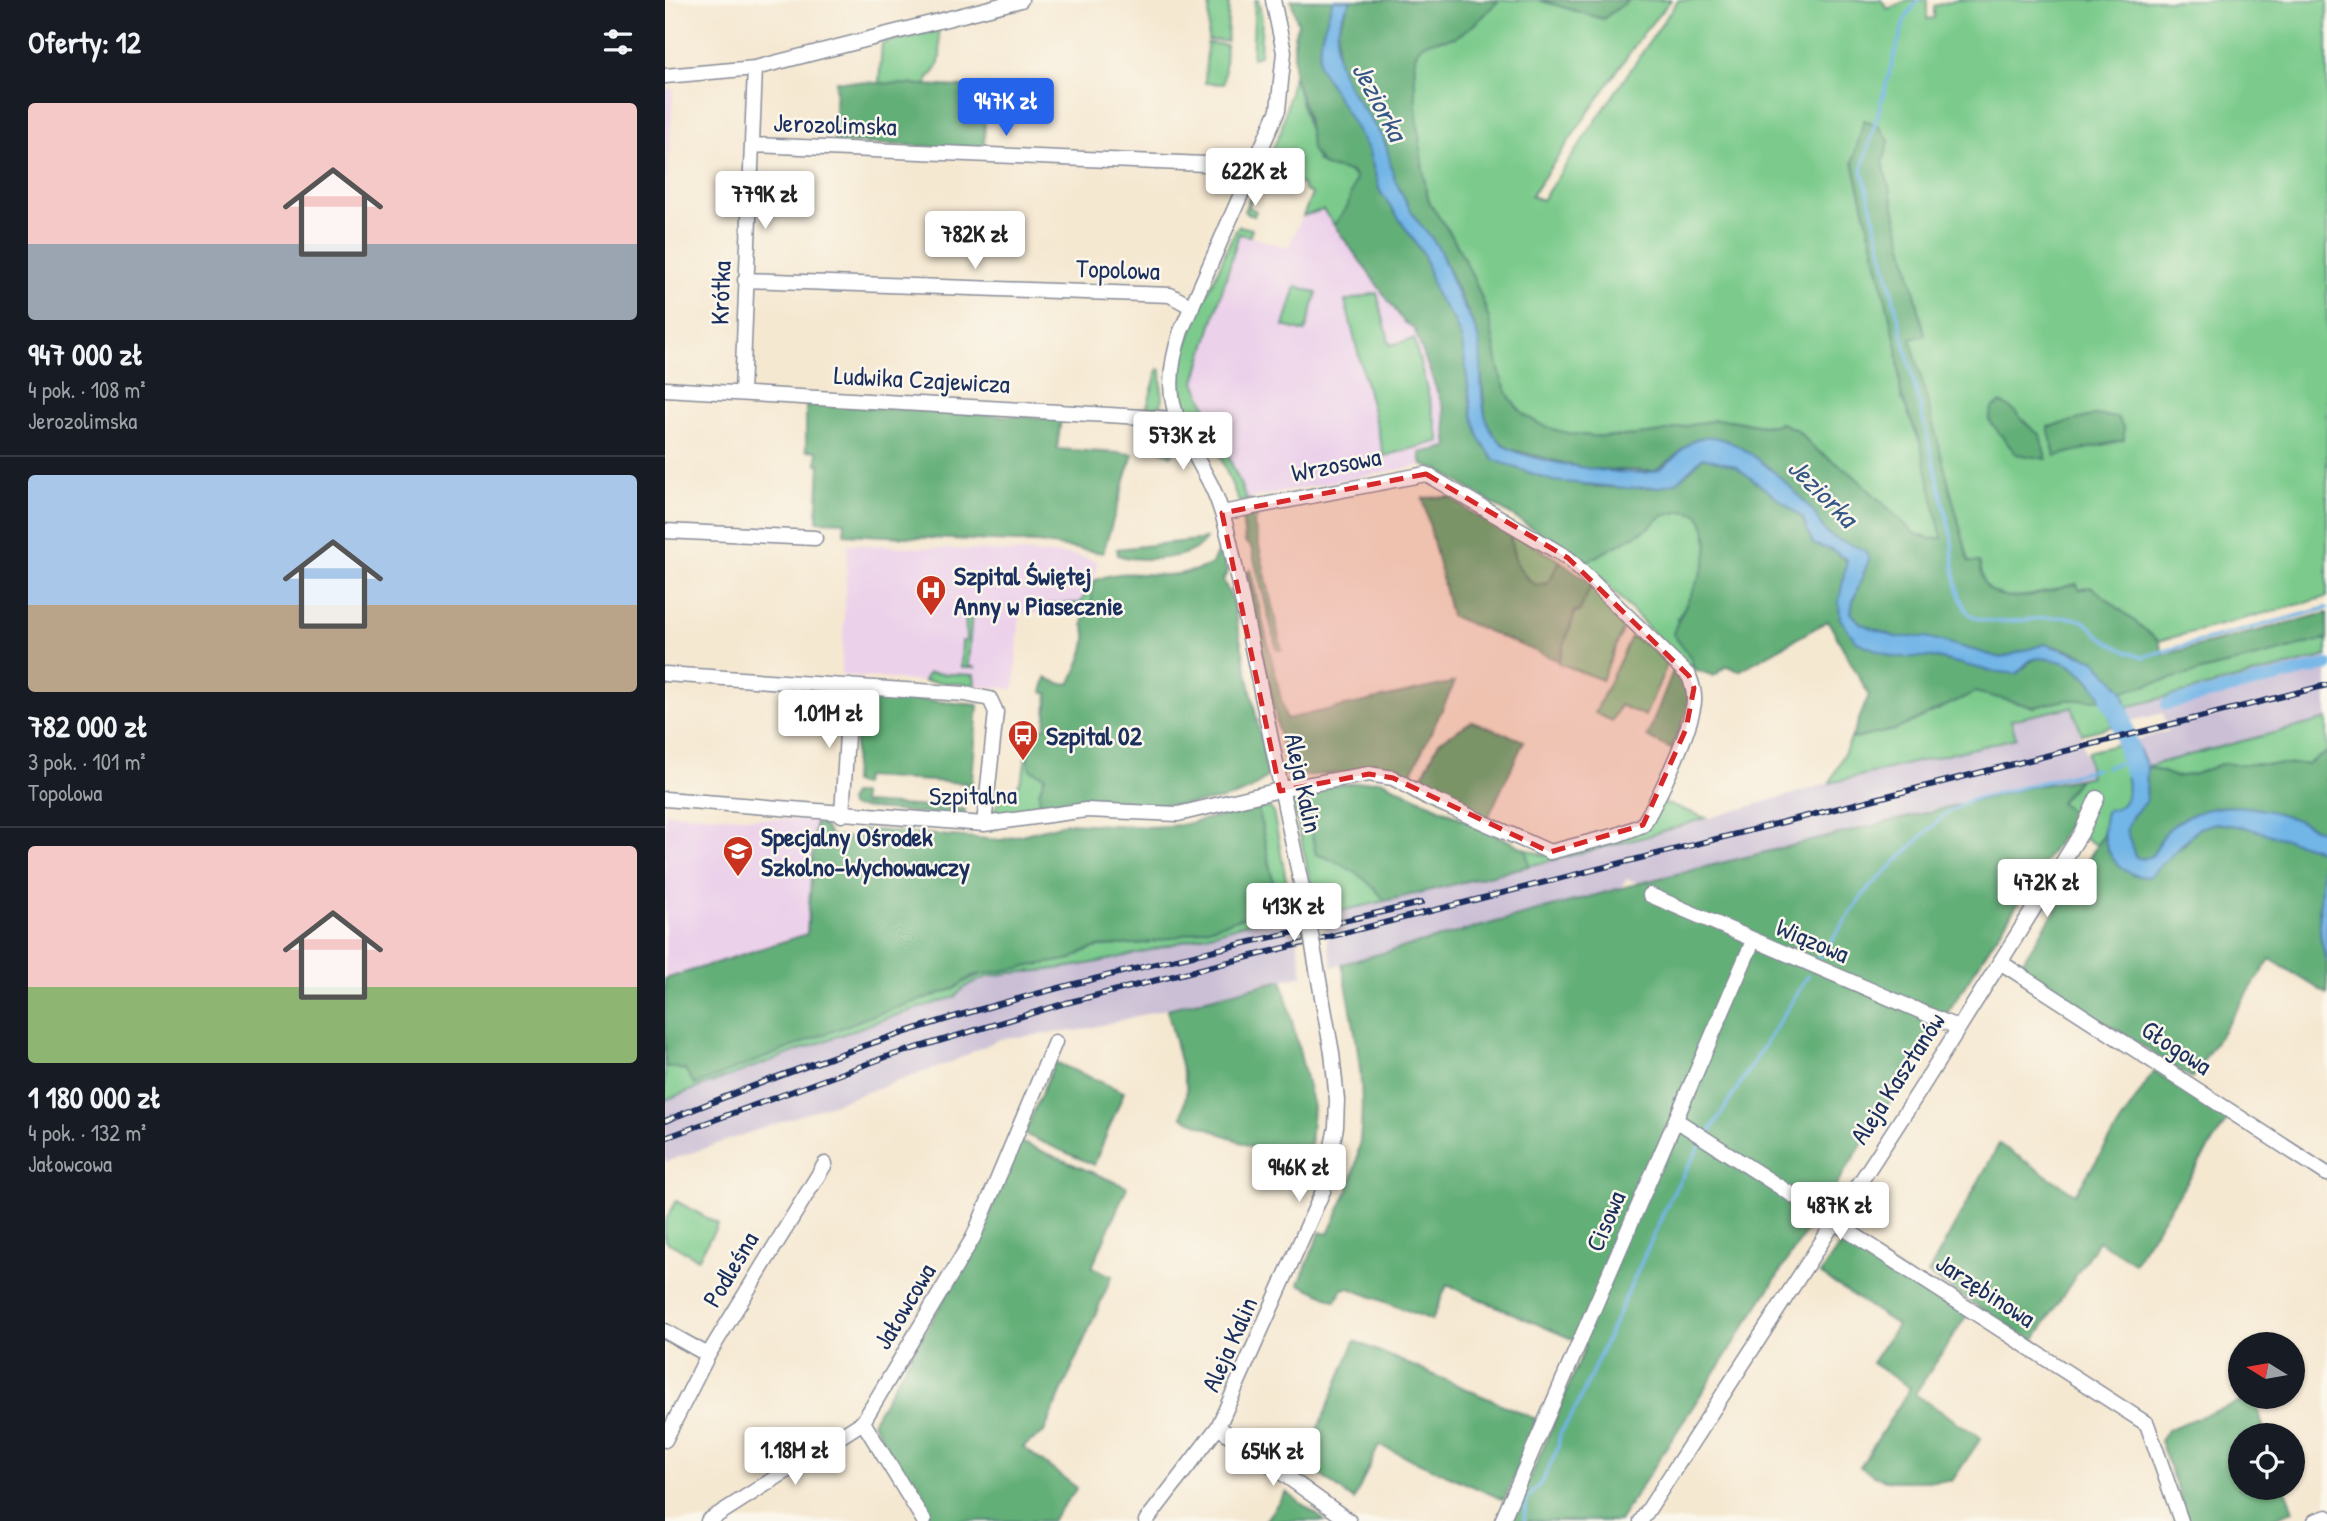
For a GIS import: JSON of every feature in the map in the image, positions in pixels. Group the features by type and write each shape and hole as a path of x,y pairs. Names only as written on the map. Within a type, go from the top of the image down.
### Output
{"street":[{"path":"665,76 755,68 1021,0"},
{"name":"Aleja Kalin","path":"1273,0 1284,52 1281,95 1273,124 1192,307 1173,360 1171,392 1176,419 1222,513 1307,912 1332,1053 1337,1100 1336,1127 1323,1191 1218,1427 1349,1521"},
{"name":"Krótka","path":"742,393 755,68"},
{"name":"Jerozolimska","path":"752,145 1229,164 1251,172"},
{"name":"Topolowa","path":"745,280 1170,295 1192,307"},
{"name":"Ludwika Czajewicza","path":"665,389 1176,419"},
{"name":"Wrzosowa","path":"1222,513 1419,473 1435,477 1568,558 1689,676 1694,688 1693,708 1643,825 1626,833 1555,853 1427,797 1392,778 1369,774 1280,791"},
{"path":"665,531 815,538"},
{"path":"665,674 979,695 991,699 996,712 984,824"},
{"path":"842,815 850,686"},
{"name":"Szpitalna","path":"665,799 842,815 984,824 1063,812 1178,814 1280,791"},
{"name":"Aleja Kasztanów","path":"1641,1521 1959,1028 2081,832 2097,798"},
{"name":"Wiązowa","path":"1650,895 1959,1028"},
{"name":"Cisowa","path":"1502,1521 1753,941"},
{"name":"Głogowa","path":"2000,962 2327,1174"},
{"name":"Jałowcowa","path":"708,1521 863,1422 973,1238 1055,1042"},
{"name":"Jarzębinowa","path":"1676,1120 2147,1424 2181,1521"},
{"name":"Podleśna","path":"665,1440 708,1355 773,1244 825,1164"},
{"path":"665,1331 708,1355"},
{"path":"863,1422 924,1521"},
{"path":"1146,1521 1212,1431 1218,1427"},
{"path":"2315,1521 2327,1517"}],"highlighted area":[{"path":"1426,474 1568,558 1689,676 1694,688 1686,729 1643,825 1550,852 1393,778 1369,774 1280,791 1222,513"}],"shaded area":[{"path":"665,88 673,88 666,212 665,212"},
{"path":"1323,210 1404,322 1414,328 1444,410 1448,447 1421,453 1422,465 1246,499 1195,382 1239,233 1288,248 1303,216"},
{"name":"Szpital Świętej Anny w Piasecznie","path":"848,544 1074,555 1097,561 1090,615 1057,610 1056,613 1020,613 1014,689 841,675"},
{"path":"2327,656 2327,719 2147,766 2135,740 2168,731 2163,713 2130,721 2127,707"},
{"path":"2073,707 2091,776 1640,883 1627,879 1618,891 1333,967 1322,915 1645,837 1830,783 2016,737 2011,720"},
{"name":"Specjalny Ośrodek Szkolno-Wychowawczy","path":"665,813 815,821 807,934 665,979"},
{"path":"1292,911 1303,975 1081,1030 1000,1039 947,1064 665,1162 665,1100 881,1020 955,997 979,978 1145,950"}],"green space":[{"path":"1210,0 1229,2 1227,41 1208,40"},
{"path":"1255,0 1258,0 1262,19 1260,55 1252,58"},
{"path":"1291,0 1333,0 1320,41 1368,149 1380,191 1424,255 1436,295 1454,321 1462,341 1472,414 1485,448 1585,486 1660,487 1687,474 1703,457 1735,466 1803,518 1813,544 1834,551 1847,561 1840,618 1933,657 1990,671 2024,668 2034,660 2044,657 2056,659 2079,672 2105,700 2066,700 2034,707 1975,692 1895,730 1851,739 1869,695 1828,621 1739,671 1727,666 1714,676 1694,669 1691,658 1673,634 1706,560 1708,545 1698,514 1683,511 1662,516 1647,529 1586,562 1439,470 1422,465 1420,453 1448,447 1444,410 1414,328 1404,322 1334,225 1347,207 1356,178 1351,172 1324,166 1312,151 1307,117 1294,75 1294,36 1298,24"},
{"path":"1351,0 1499,0 1479,20 1455,37 1429,42 1417,51 1415,77 1418,123 1428,198 1453,238 1481,296 1488,316 1498,368 1507,392 1523,413 1536,422 1569,433 1605,436 1656,433 1718,420 1765,426 1781,423 1797,430 1815,449 1852,474 1915,534 1930,539 1942,538 1921,445 1901,395 1897,347 1853,162 1864,120 1879,127 1889,141 1883,163 1925,335 1911,339 1969,562 1979,562 1985,584 1993,592 2016,597 2077,584 2079,590 2092,587 2159,641 2163,655 2327,613 2327,639 2123,691 2095,660 2045,644 2001,658 1926,637 1895,637 1861,624 1851,613 1869,559 1827,534 1813,511 1768,467 1692,443 1655,471 1587,469 1510,449 1496,438 1486,422 1477,332 1438,247 1415,218 1397,184 1390,169 1386,144 1345,83 1337,61 1338,28"},
{"path":"1499,0 1539,0 1603,19 1629,0 1671,0 1644,32 1531,196 1542,200 1678,0 1881,0 1888,9 1908,0 1927,0 1927,19 1934,18 1934,6 1958,0 2327,0 2327,597 2159,641 2092,587 2078,590 2076,584 2016,597 1993,592 1985,584 1979,562 1969,562 1910,338 1925,334 1883,163 1889,141 1864,121 1853,162 1897,347 1901,395 1921,445 1943,538 1930,539 1915,534 1852,474 1815,449 1797,430 1781,423 1765,426 1719,420 1656,433 1605,436 1552,429 1523,413 1507,392 1502,380 1488,316 1477,286 1453,238 1428,198 1416,99 1415,61 1420,47 1429,42 1455,37 1479,20","holes":["1989,420 2025,420 2030,430 1997,429"]},
{"path":"1539,0 1629,0 1603,19"},
{"path":"938,30 939,63 928,77 927,85 879,84 882,43"},
{"path":"1207,43 1226,45 1224,84 1205,83"},
{"path":"1294,75 1317,161 1356,178 1347,207 1334,225 1323,210 1303,216 1312,194 1305,191 1302,184 1290,179 1291,175 1275,168 1273,172 1265,168 1248,207 1256,211 1254,216 1244,211 1281,131"},
{"path":"836,81 986,88 984,149 834,142"},
{"path":"1239,226 1252,229 1250,236 1239,234 1195,382 1220,438 1215,441 1188,415 1182,393 1181,375 1183,358 1194,324"},
{"path":"1296,286 1317,293 1305,332 1284,326"},
{"path":"1377,293 1390,345 1414,339 1440,441 1384,456 1345,301"},
{"path":"1158,369 1161,370 1162,403 1156,409 1146,410"},
{"path":"2000,403 2012,409 2029,427 2040,434 2046,459 2016,454 1989,420 1992,408"},
{"path":"806,404 1061,419 1057,449 1133,454 1103,553 1038,543 844,534 845,522 817,521 820,464 817,464 817,451 806,450"},
{"path":"2096,415 2118,418 2124,429 2124,440 2055,456 2048,427"},
{"path":"1155,428 1164,432 1177,449 1171,456 1145,440"},
{"path":"1223,443 1246,498 1251,500 1239,502 1216,446"},
{"path":"1451,497 1470,512 1510,532 1516,562 1536,585 1548,583 1560,561 1592,584 1579,612 1575,611 1559,661 1451,616 1423,498"},
{"path":"1683,511 1698,514 1708,541 1699,581 1677,619 1694,669 1677,658 1586,562 1647,529 1661,516"},
{"path":"1258,515 1254,523 1282,650 1277,650 1251,547 1245,542 1242,516"},
{"path":"1510,532 1560,561 1548,583 1536,585 1520,569 1512,548"},
{"path":"1206,539 1190,551 1165,558 1128,557 1118,555 1117,549"},
{"path":"1217,553 1224,558 1227,572 1223,580 1232,599 1268,774 1255,787 1235,796 1209,801 1153,805 1040,804 1039,793 1045,776 1031,770 1028,760 1033,727 1045,728 1048,693 1042,692 1046,678 1062,684 1071,683 1080,662 1086,638 1083,625 1085,614 1090,615 1094,581 1121,574 1167,575 1189,572 1211,565"},
{"path":"1250,569 1286,719 1455,682 1412,772 1367,771 1288,777 1246,574"},
{"path":"1094,581 1090,615 1050,608 1050,604 1080,603"},
{"path":"1592,584 1625,625 1602,680 1558,663 1576,611 1579,612"},
{"path":"965,606 981,609 972,610 968,666 976,668 961,668 962,641 966,641"},
{"path":"1631,637 1649,645 1667,665 1645,716 1620,705 1612,721 1595,713"},
{"path":"2327,639 2327,656 2127,707 2123,691"},
{"path":"1674,668 1682,676 1689,696 1685,717 1671,749 1647,737"},
{"path":"928,673 974,675 975,685 924,681"},
{"path":"1975,692 2034,707 2066,700 2105,700 2113,726 2082,734 2072,707 2011,720 2016,738 1830,783 1851,739 1895,730"},
{"path":"865,695 978,705 971,791 966,790 966,783 864,777 863,785 853,783 858,701"},
{"path":"2327,719 2327,752 2307,764 2221,764 2196,774 2175,777 2147,766"},
{"path":"1472,721 1524,741 1487,820 1427,791 1419,783 1439,742"},
{"path":"1019,726 1033,727 1028,760 1045,776 1039,793 1040,804 1048,808 998,816 993,812 1002,796 1005,799 1013,792 1023,775 1025,756"},
{"path":"2119,744 2128,780 2127,799 2104,821 2103,836 2096,845 2068,827 2075,815 2060,803 2079,779 2090,776 2087,752"},
{"path":"2327,752 2327,835 2309,825 2269,811 2227,807 2206,810 2187,817 2169,829 2152,856 2143,859 2135,857 2126,829 2133,815 2146,802 2147,766 2175,777 2196,774 2221,764 2307,764"},
{"path":"2079,779 2060,802 2075,815 1619,1521 1512,1521 1586,1345 1447,1285 1432,1320 1349,1288 1342,1289 1336,1301 1299,1284 1320,1232 1328,1234 1341,1206 1352,1179 1358,1153 1362,1099 1360,1071 1342,964 1640,883 2030,787"},
{"path":"1380,780 1526,849 1529,866 1385,901 1355,872 1316,854 1301,789"},
{"path":"1302,793 1316,854 1355,872 1385,901 1322,915 1320,906 1316,907 1292,799"},
{"path":"852,794 862,794 862,803 965,809 964,817 851,807 848,802"},
{"path":"1662,802 1706,818 1645,837 1529,866 1526,849 1543,855 1616,840"},
{"path":"1258,808 1269,808 1273,811 1292,911 1110,960 985,978 964,988 955,997 881,1020 665,1100 665,1066 685,1070 934,996 988,971 1072,959 1098,947 1162,940 1278,907"},
{"path":"1258,808 1278,907 1162,940 1098,947 1072,959 972,976 954,989 871,1016 695,1085 685,1070 665,1066 665,979 807,934 815,823 822,824 831,836 854,838 863,829 1001,840 1068,823 1151,827 1180,825"},
{"path":"2216,823 2285,836 2323,853 2319,915 2321,940 2327,962 2327,994 2270,959 2192,1078 2019,967 2103,836 2133,876 2182,847 2199,828"},
{"path":"1282,980 1313,1107 1308,1171 1182,1117 1187,1089 1167,1009"},
{"path":"1055,1062 1124,1092 1094,1165 1024,1134"},
{"path":"2154,1071 2228,1119 2134,1263 2098,1241 2033,1342 1928,1274 1999,1144 2075,1194"},
{"path":"1020,1142 1127,1187 1092,1267 1112,1276 1044,1432 1023,1447 1077,1488 1051,1521 933,1521 872,1422 977,1243"},
{"path":"676,1201 718,1224 698,1259 665,1241 665,1221"},
{"path":"1846,1236 1967,1315 1915,1394 1981,1438 1952,1481 1885,1481 1860,1467 1910,1388 1872,1363 1897,1325 1820,1274"},
{"path":"1355,1341 1538,1420 1504,1500 1379,1445 1354,1500 1304,1463"},
{"path":"2228,1406 2228,1409 2257,1409 2262,1423 2228,1423 2228,1500 2289,1500 2293,1511 2268,1521 2189,1521 2160,1441 2168,1429"},
{"path":"1286,1492 1325,1521 1265,1521"}],"water":[{"path":"1333,0 1351,0 1341,20 1336,39 1342,73 1382,137 1398,187 1416,219 1439,249 1476,331 1488,424 1496,437 1508,448 1583,468 1628,473 1658,470 1686,446 1705,437 1733,443 1763,463 1791,488 1812,510 1830,535 1864,550 1869,559 1851,613 1861,624 1895,637 1926,637 2001,658 2045,644 2095,660 2123,691 2130,721 2113,726 2104,703 2091,682 2073,667 2062,662 2044,658 2033,659 2017,674 1990,671 1933,657 1893,657 1857,642 1840,619 1839,601 1847,560 1834,551 1813,544 1803,518 1735,466 1703,457 1677,482 1660,487 1626,488 1553,481 1494,460 1480,439 1472,414 1462,341 1454,321 1436,295 1424,255 1380,191 1368,149 1319,66 1320,41"},
{"path":"2135,740 2147,766 2146,802 2133,815 2126,829 2135,857 2143,859 2152,856 2169,829 2187,817 2227,807 2269,811 2309,825 2327,835 2327,962 2320,922 2323,854 2315,848 2244,827 2216,823 2199,828 2149,877 2126,871 2117,864 2107,846 2104,823 2106,811 2122,805 2126,800 2127,776 2119,744"}],"waterway":[{"path":"1918,0 1905,19 1862,169 1951,534 1956,581 1965,608 1973,617 1986,621 2054,617 2083,621 2114,645 2142,657 2327,608"},
{"path":"2167,704 2327,665"},
{"name":"Jeziorka","path":"2111,699 2120,715 2133,768"},
{"path":"2106,767 2128,761"},
{"path":"1817,961 1867,890 1945,814 1970,800 2096,769"},
{"path":"1709,1133 1808,976"},
{"path":"1524,1521 1526,1501 1543,1480 1558,1448 1560,1434 1577,1406 1671,1196 1701,1144"}],"railway":[{"path":"665,1138 886,1057 1066,1003 2327,685"},
{"path":"665,1121 813,1064 964,1014 1134,969 1421,903"}],"place":[{"name":"Szpital Świętej Anny w Piasecznie","path":"931,617"},
{"name":"Szpital 02","path":"1023,762"},
{"name":"Specjalny Ośrodek Szkolno-Wychowawczy","path":"738,878"}]}
